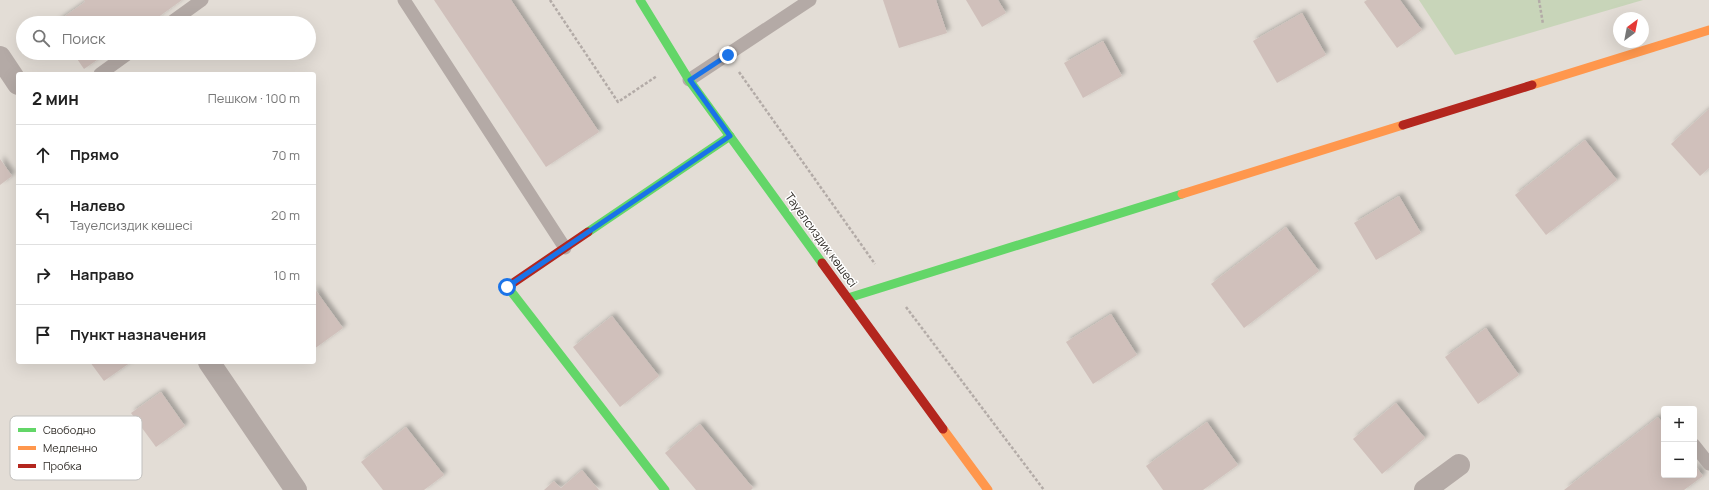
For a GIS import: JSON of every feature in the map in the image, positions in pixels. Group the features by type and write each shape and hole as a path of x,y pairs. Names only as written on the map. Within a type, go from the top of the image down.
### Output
{"street":[{"name":"Тауелсиздик көшесі","path":"640,0 690,80 988,490"},
{"path":"848,298 1709,30"},
{"path":"0,57 16,81"},
{"path":"665,490 507,287 730,136"},
{"path":"210,364 296,490"},
{"path":"1425,490 1459,465"}],"lane":[{"path":"180,16 202,0"},
{"path":"404,0 565,248"},
{"path":"690,80 810,0"},
{"path":"103,72 119,60"},
{"path":"1697,449 1709,464"}],"path":[{"path":"1539,0 1543,24"}],"green space":[{"path":"1419,0 1643,0 1455,55"}],"building":[{"path":"84,0 182,0 160,16 65,16 85,2"},
{"path":"434,0 511,0 599,132 546,167"},
{"path":"883,0 936,0 947,33 899,48"},
{"path":"966,0 998,0 1006,13 982,27"},
{"path":"1367,0 1400,0 1422,30 1397,48 1364,2"},
{"path":"1302,13 1326,55 1277,83 1253,41"},
{"path":"1103,41 1122,76 1083,98 1064,63"},
{"path":"78,60 97,60 84,69"},
{"path":"1709,109 1709,168 1700,176 1671,144"},
{"path":"1585,140 1617,180 1546,235 1515,195"},
{"path":"0,159 12,176 0,185"},
{"path":"1399,196 1421,233 1376,260 1354,223"},
{"path":"1286,227 1319,271 1244,328 1211,284"},
{"path":"316,291 343,328 316,348"},
{"path":"1111,314 1137,355 1093,384 1066,342"},
{"path":"612,316 659,376 620,407 573,347"},
{"path":"1486,328 1519,375 1478,404 1445,357"},
{"path":"91,364 128,364 104,381"},
{"path":"161,392 185,426 156,447 142,428 142,416 133,416 131,413"},
{"path":"1396,403 1425,438 1382,474 1353,439"},
{"path":"1658,417 1661,421 1661,478 1697,478 1697,468 1703,476 1684,490 1564,490"},
{"path":"1207,422 1238,465 1203,490 1163,490 1146,466"},
{"path":"700,424 753,488 751,490 696,490 665,453"},
{"path":"406,427 444,475 424,490 383,490 361,462"},
{"path":"582,470 599,490 544,490 554,481 561,488"}],"traffic: fast":[{"path":"640,0 689,80 822,263"},
{"path":"588,232 730,136"},
{"path":"848,298 1182,194"},
{"path":"510,290 665,490"}],"traffic: slow":[{"path":"1532,85 1709,30"},
{"path":"1182,194 1403,125"},
{"path":"943,429 988,490"}],"traffic: jam":[{"path":"1403,125 1532,85"},
{"path":"510,290 507,287 588,232"},
{"path":"822,263 943,429"}],"route":[{"path":"507,287 730,136 690,80 728,55"}]}
